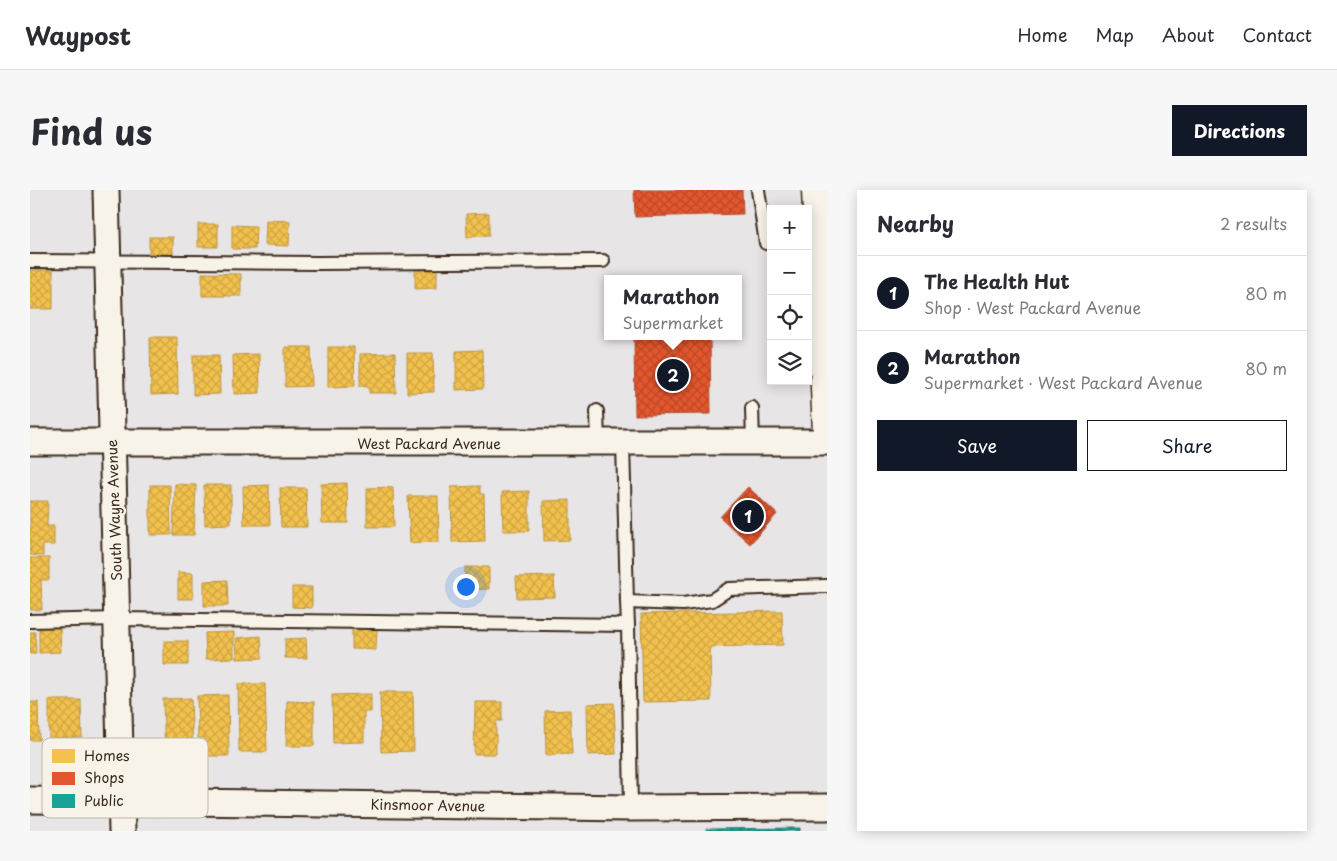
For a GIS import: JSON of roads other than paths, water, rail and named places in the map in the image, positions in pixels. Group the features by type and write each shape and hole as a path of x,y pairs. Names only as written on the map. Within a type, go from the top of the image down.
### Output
{"main road":[{"path":"816,190 814,243 827,432"}],"street":[{"name":"South Wayne Avenue","path":"106,190 120,738"},
{"name":"West Packard Avenue","path":"30,442 827,442"},
{"name":"Kinsmoor Avenue","path":"208,802 631,808 827,807"},
{"name":"South Wayne Avenue","path":"122,818 122,831"}],"lane":[{"path":"758,190 767,244"},
{"path":"30,261 318,263 603,260"},
{"path":"752,408 753,442"},
{"path":"597,411 598,443"},
{"path":"623,443 631,808"},
{"path":"627,602 683,604 712,600 729,589 827,586"},
{"path":"30,620 117,619 628,625"}],"place":[{"name":"Marathon","path":"673,375"},
{"name":"The Health Hut","path":"748,516"}]}
